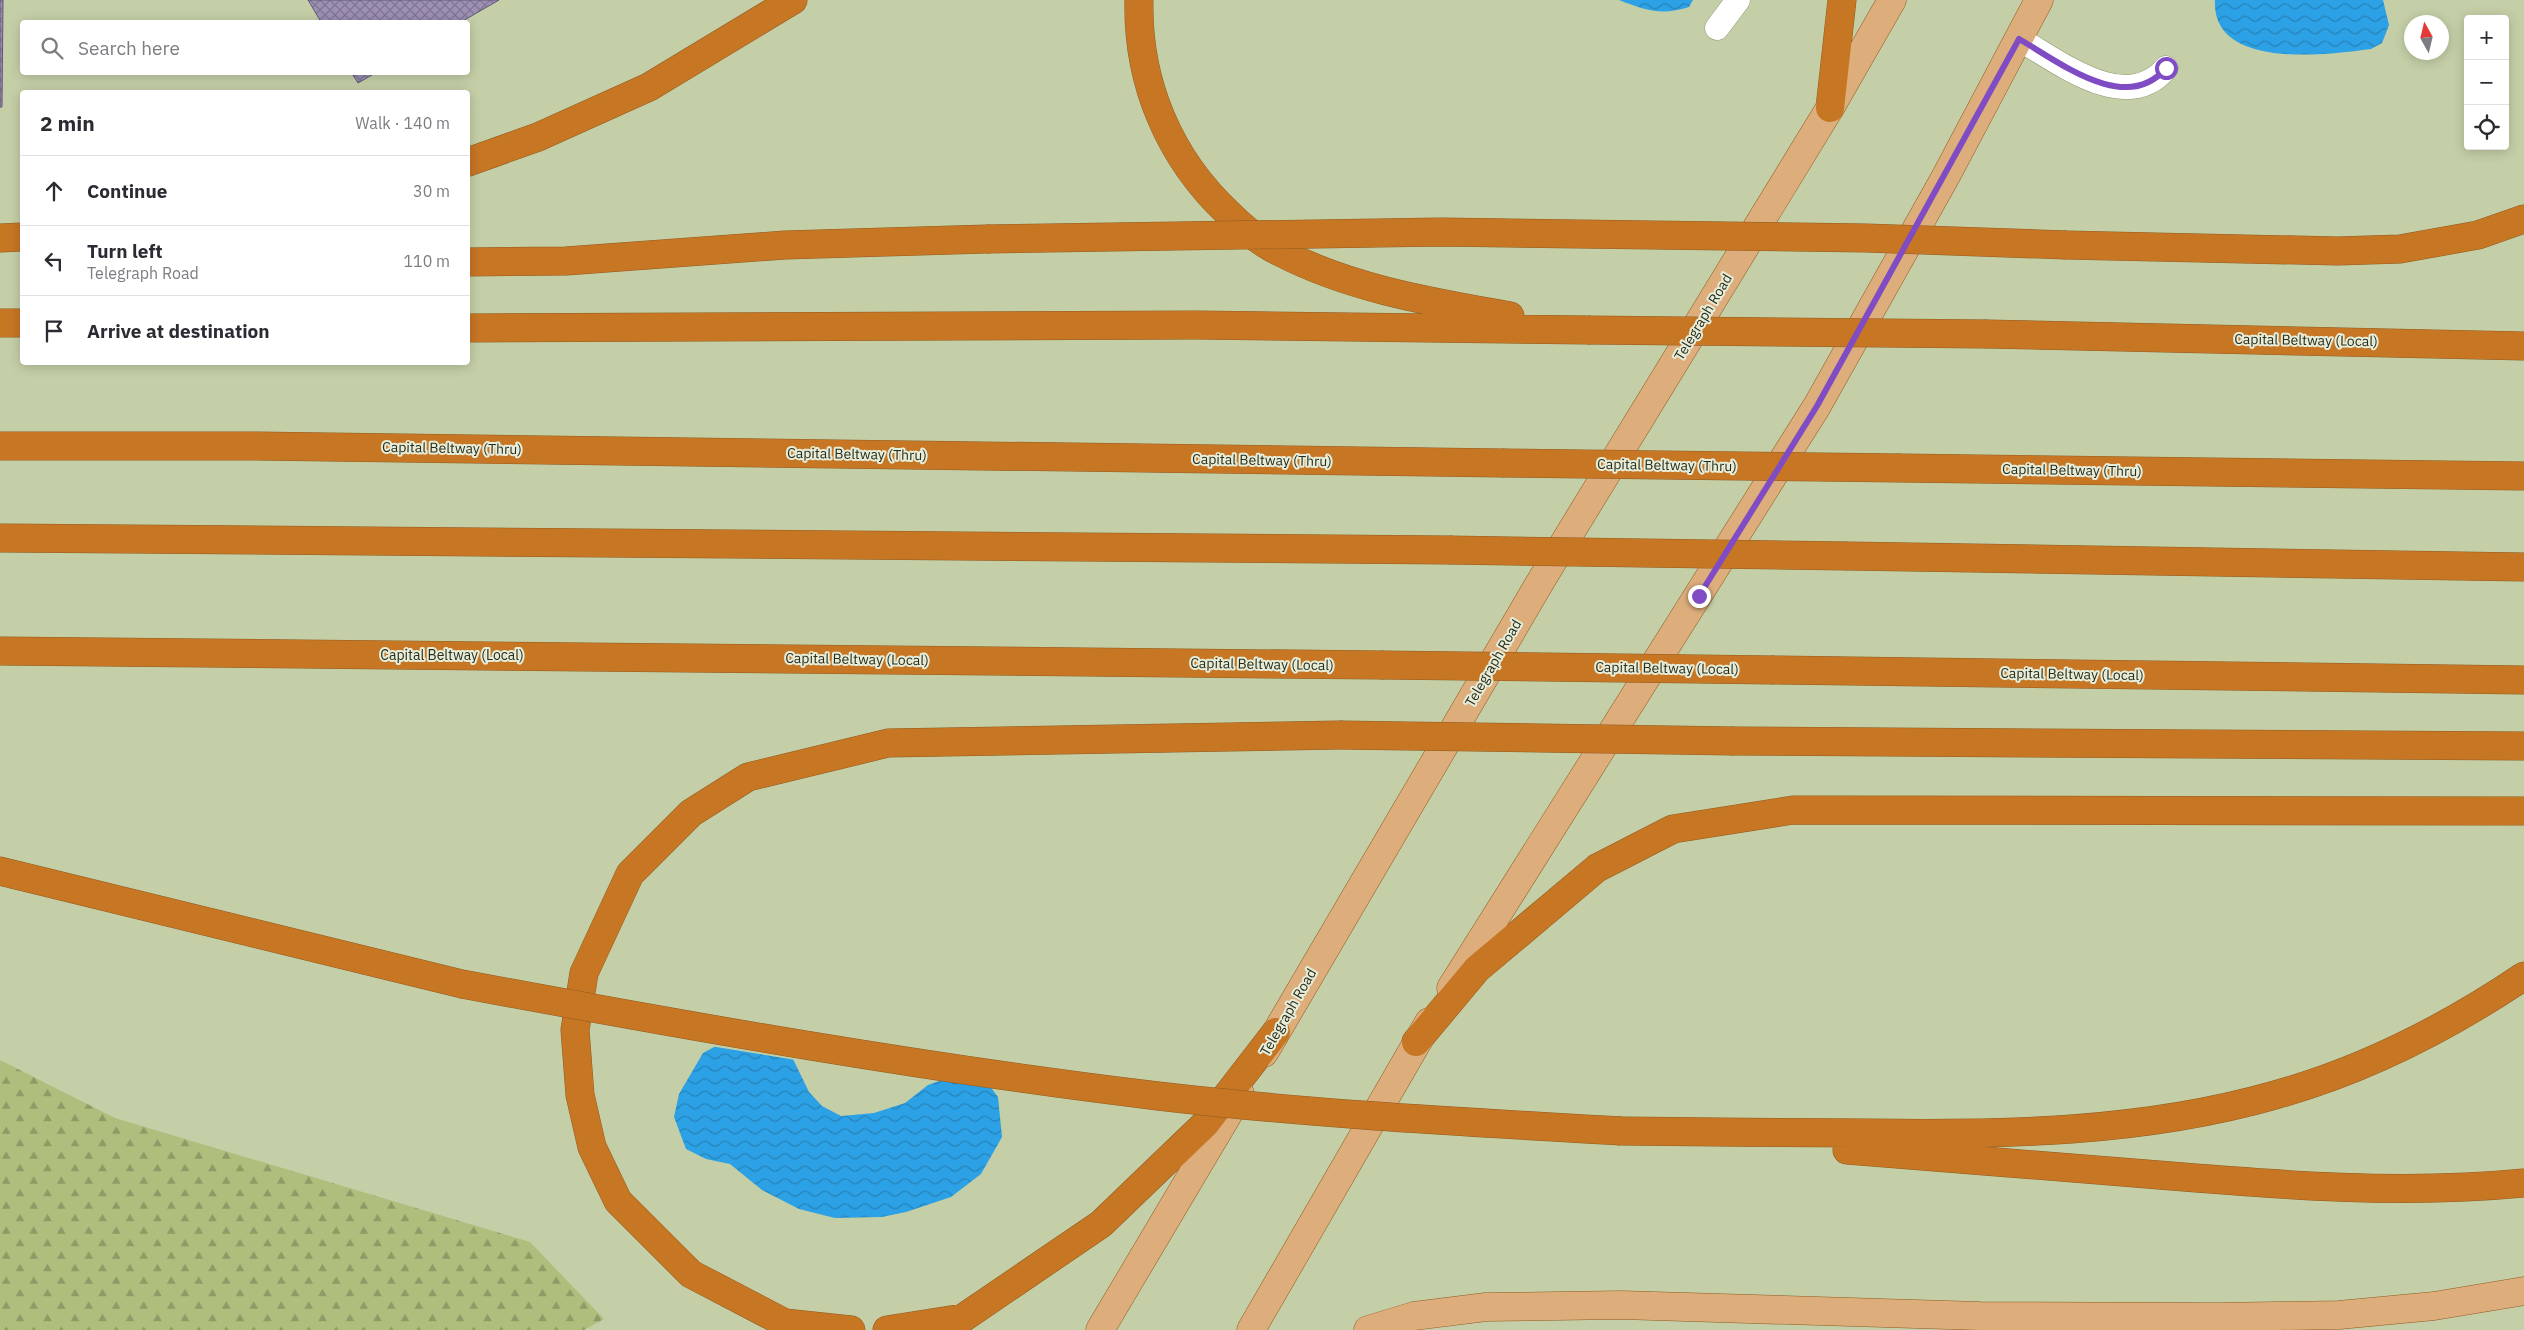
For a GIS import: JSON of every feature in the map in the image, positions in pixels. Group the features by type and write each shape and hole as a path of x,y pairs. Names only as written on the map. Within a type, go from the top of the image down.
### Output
{"highway":[{"path":"470,161 538,137 649,87 794,0"},
{"path":"1139,0 1142,50 1159,117 1180,155 1202,187 1240,224 1262,242 1311,267 1362,284 1422,300 1588,330"},
{"path":"1830,108 1842,0"},
{"path":"470,262 566,261 785,245 987,239 1440,232 1866,238 2338,251 2400,249 2478,235 2524,218"},
{"path":"0,323 20,323"},
{"name":"Capital Beltway (Local)","path":"470,328 1198,325 1987,334 2524,346"},
{"name":"Capital Beltway (Thru)","path":"0,446 256,446 2524,476"},
{"path":"0,538 1449,550 2524,568"},
{"name":"Capital Beltway (Local)","path":"0,651 1381,665 2524,680"},
{"path":"851,1330 785,1323 691,1274 618,1201 592,1147 580,1095 575,1030 584,973 630,874 691,813 748,777 888,743 1340,735 1734,741 2524,746"},
{"path":"1416,1042 1477,969 1597,868 1673,829 1793,810 2524,811"},
{"path":"0,871 462,984 688,1027 1158,1096 1321,1112 1621,1131 2257,1183 2376,1188 2484,1187 2524,1183"},
{"path":"1621,1131 1961,1134 2088,1128 2171,1118 2276,1095 2328,1078 2391,1053 2442,1027 2524,976"},
{"path":"887,1330 963,1318 1101,1224 1206,1124 1276,1032"}],"main road":[{"name":"Telegraph Road","path":"1100,1330 1542,579 1830,108 1892,0"},
{"path":"1251,1330 1416,1042 1817,406 2039,0"},
{"path":"1368,1330 1414,1316 1486,1307 1621,1305 1980,1316 2218,1317 2339,1315 2434,1306 2524,1291"}],"lane":[{"path":"1717,28 1738,0"},
{"path":"2019,39 2104,85 2122,88 2151,82 2166,68"}],"green space":[{"path":"0,1060 115,1118 530,1242 604,1319 584,1330 0,1330"}],"water":[{"path":"1619,0 1693,0 1689,7 1679,10 1653,11"},
{"path":"2215,0 2383,0 2389,25 2382,43 2371,49 2327,54 2275,53 2251,48 2232,38 2219,22"},
{"path":"725,1041 792,1057 809,1092 822,1106 841,1116 874,1113 905,1103 928,1085 948,1078 986,1081 998,1097 1002,1137 981,1174 951,1197 906,1212 882,1217 835,1218 799,1209 762,1190 730,1164 706,1159 686,1149 674,1117 679,1094 703,1053"}],"pier":[{"path":"725,1039 793,1055 796,1060 710,1046"}],"building":[{"path":"0,0 3,0 2,107 0,107"},
{"path":"308,0 499,0 464,20 320,20"},
{"path":"353,75 372,75 358,83"}],"route":[{"path":"1699,596 1817,406 1946,176 2019,39 2095,82 2104,85 2122,88 2151,82 2166,68"}]}
